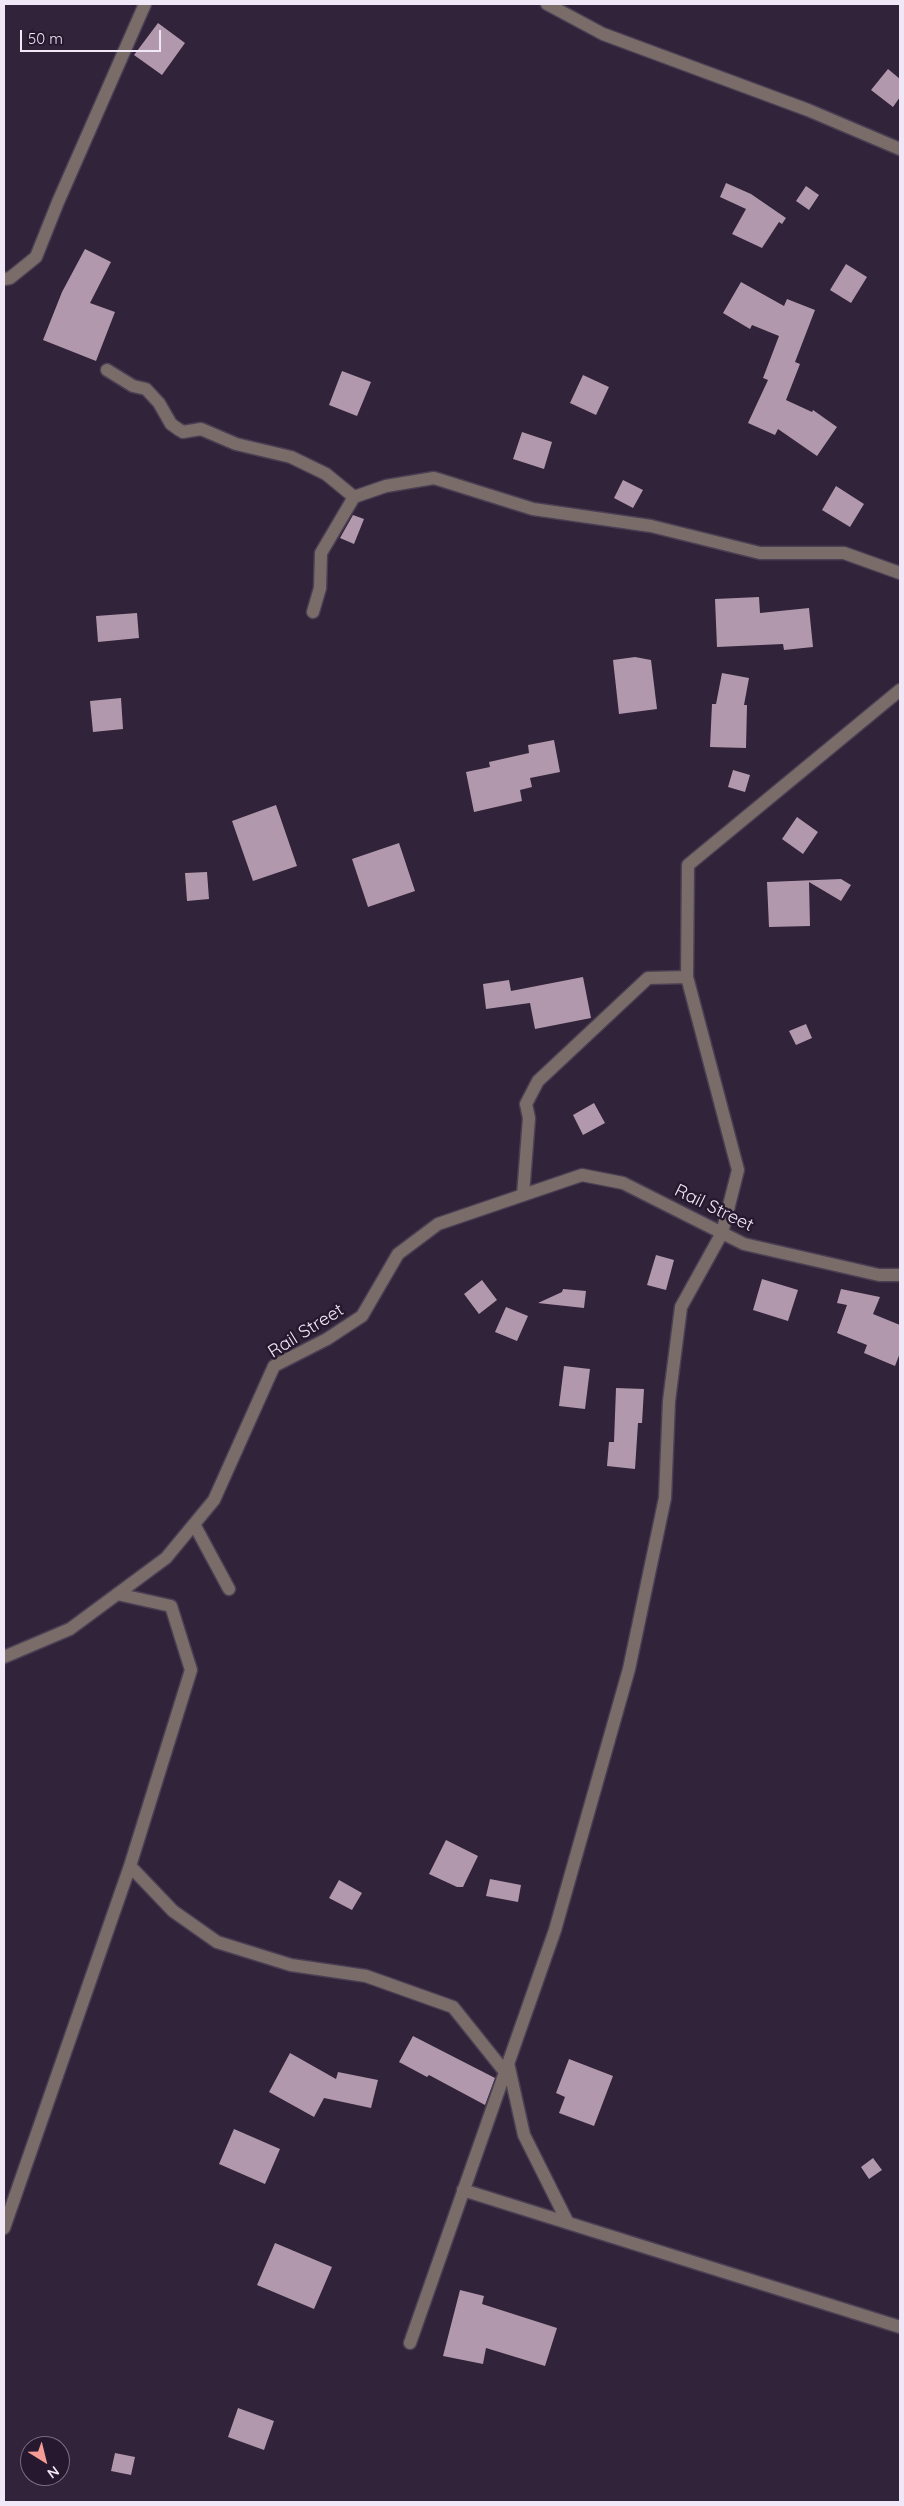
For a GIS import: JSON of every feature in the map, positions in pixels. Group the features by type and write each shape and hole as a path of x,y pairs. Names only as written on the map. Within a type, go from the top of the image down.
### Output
{"street":[{"path":"4,279 10,278 36,257 58,202 145,4"},
{"path":"548,4 604,34 808,110 900,149"},
{"path":"107,370 133,386 146,390 159,403 171,424 183,432 201,429 236,444 291,457 326,474 354,497"},
{"path":"313,612 320,588 321,553 354,497 386,486 434,478 533,509 650,526 760,553 844,553 900,573"},
{"path":"410,2343 554,1930 629,1669 665,1498 669,1401 681,1306 722,1233 738,1170 687,977 688,865 900,690"},
{"path":"523,1195 529,1118 526,1104 538,1080 648,978 687,977"},
{"name":"Rail Street","path":"4,1657 70,1629 166,1558 214,1500 274,1366 328,1339 362,1316 398,1254 438,1224 582,1175 623,1183 744,1244 879,1275 900,1275"},
{"path":"194,1524 229,1589"},
{"path":"4,2228 130,1866 191,1670 171,1606 117,1594"},
{"path":"130,1866 173,1911 217,1942 291,1965 366,1976 453,2007 506,2067 524,2135 568,2223"},
{"path":"463,2190 900,2327"}],"building":[{"path":"158,23 185,43 162,75 134,55"},
{"path":"888,69 900,79 900,97 893,107 871,90"},
{"path":"726,183 751,194 786,218 782,224 779,222 762,248 732,234 746,209 720,197"},
{"path":"806,186 819,195 809,210 796,201"},
{"path":"85,249 111,262 90,303 115,312 96,361 43,340 62,292"},
{"path":"846,264 867,277 851,303 830,290"},
{"path":"741,282 784,306 787,299 815,310 795,362 800,364 786,400 812,412 813,410 837,427 817,456 778,429 775,435 748,423 768,380 763,378 779,336 752,325 750,329 723,313"},
{"path":"342,371 371,382 357,416 329,405"},
{"path":"583,375 609,387 596,415 570,403"},
{"path":"522,432 552,442 544,469 513,459"},
{"path":"623,480 643,490 633,508 614,498"},
{"path":"836,486 864,504 850,527 822,510"},
{"path":"353,515 364,519 354,544 340,538"},
{"path":"759,597 760,613 809,608 813,647 784,650 783,644 717,647 715,599"},
{"path":"137,613 139,638 98,642 96,616"},
{"path":"635,657 651,660 657,709 619,714 613,660"},
{"path":"722,673 749,678 744,705 747,705 746,748 710,747 712,704 716,704"},
{"path":"121,698 123,729 93,732 90,701"},
{"path":"554,740 560,772 530,778 532,787 520,790 522,801 474,812 466,772 490,767 489,762 529,753 528,745"},
{"path":"733,770 750,775 745,792 728,787"},
{"path":"276,805 297,866 253,881 232,821"},
{"path":"797,817 818,832 803,854 782,839"},
{"path":"399,843 415,891 368,907 352,859"},
{"path":"207,872 209,899 187,901 185,873"},
{"path":"841,879 851,885 841,901 809,882 810,926 769,927 767,882"},
{"path":"583,977 591,1018 535,1029 530,1003 486,1009 483,984 509,980 511,991"},
{"path":"806,1024 812,1038 796,1045 789,1031"},
{"path":"594,1103 605,1123 583,1135 573,1115"},
{"path":"656,1255 674,1260 666,1290 647,1285"},
{"path":"762,1279 798,1290 788,1321 753,1310"},
{"path":"482,1280 497,1300 479,1314 464,1294"},
{"path":"563,1289 586,1291 584,1308 538,1303 562,1292"},
{"path":"841,1289 880,1297 873,1314 900,1325 900,1353 895,1366 864,1353 867,1345 837,1333 847,1305 837,1303"},
{"path":"506,1307 528,1316 517,1341 495,1332"},
{"path":"564,1366 590,1369 585,1409 559,1406"},
{"path":"616,1388 644,1389 642,1423 638,1423 635,1469 607,1466 609,1442 614,1442"},
{"path":"446,1840 478,1856 463,1887 457,1887 429,1874"},
{"path":"490,1879 521,1885 518,1902 486,1896"},
{"path":"339,1880 362,1893 352,1910 329,1898"},
{"path":"413,2036 495,2078 485,2105 429,2075 427,2077 399,2062"},
{"path":"290,2053 336,2079 338,2072 378,2080 371,2108 324,2098 314,2117 269,2092"},
{"path":"569,2059 613,2076 594,2126 559,2113 565,2097 556,2093"},
{"path":"234,2129 280,2149 265,2184 219,2164"},
{"path":"873,2158 882,2170 869,2179 861,2167"},
{"path":"275,2243 332,2267 314,2309 257,2285"},
{"path":"460,2290 484,2296 482,2304 557,2328 545,2366 486,2348 483,2364 443,2356"},
{"path":"238,2408 274,2421 264,2450 228,2437"},
{"path":"115,2453 135,2457 131,2475 111,2471"}]}
